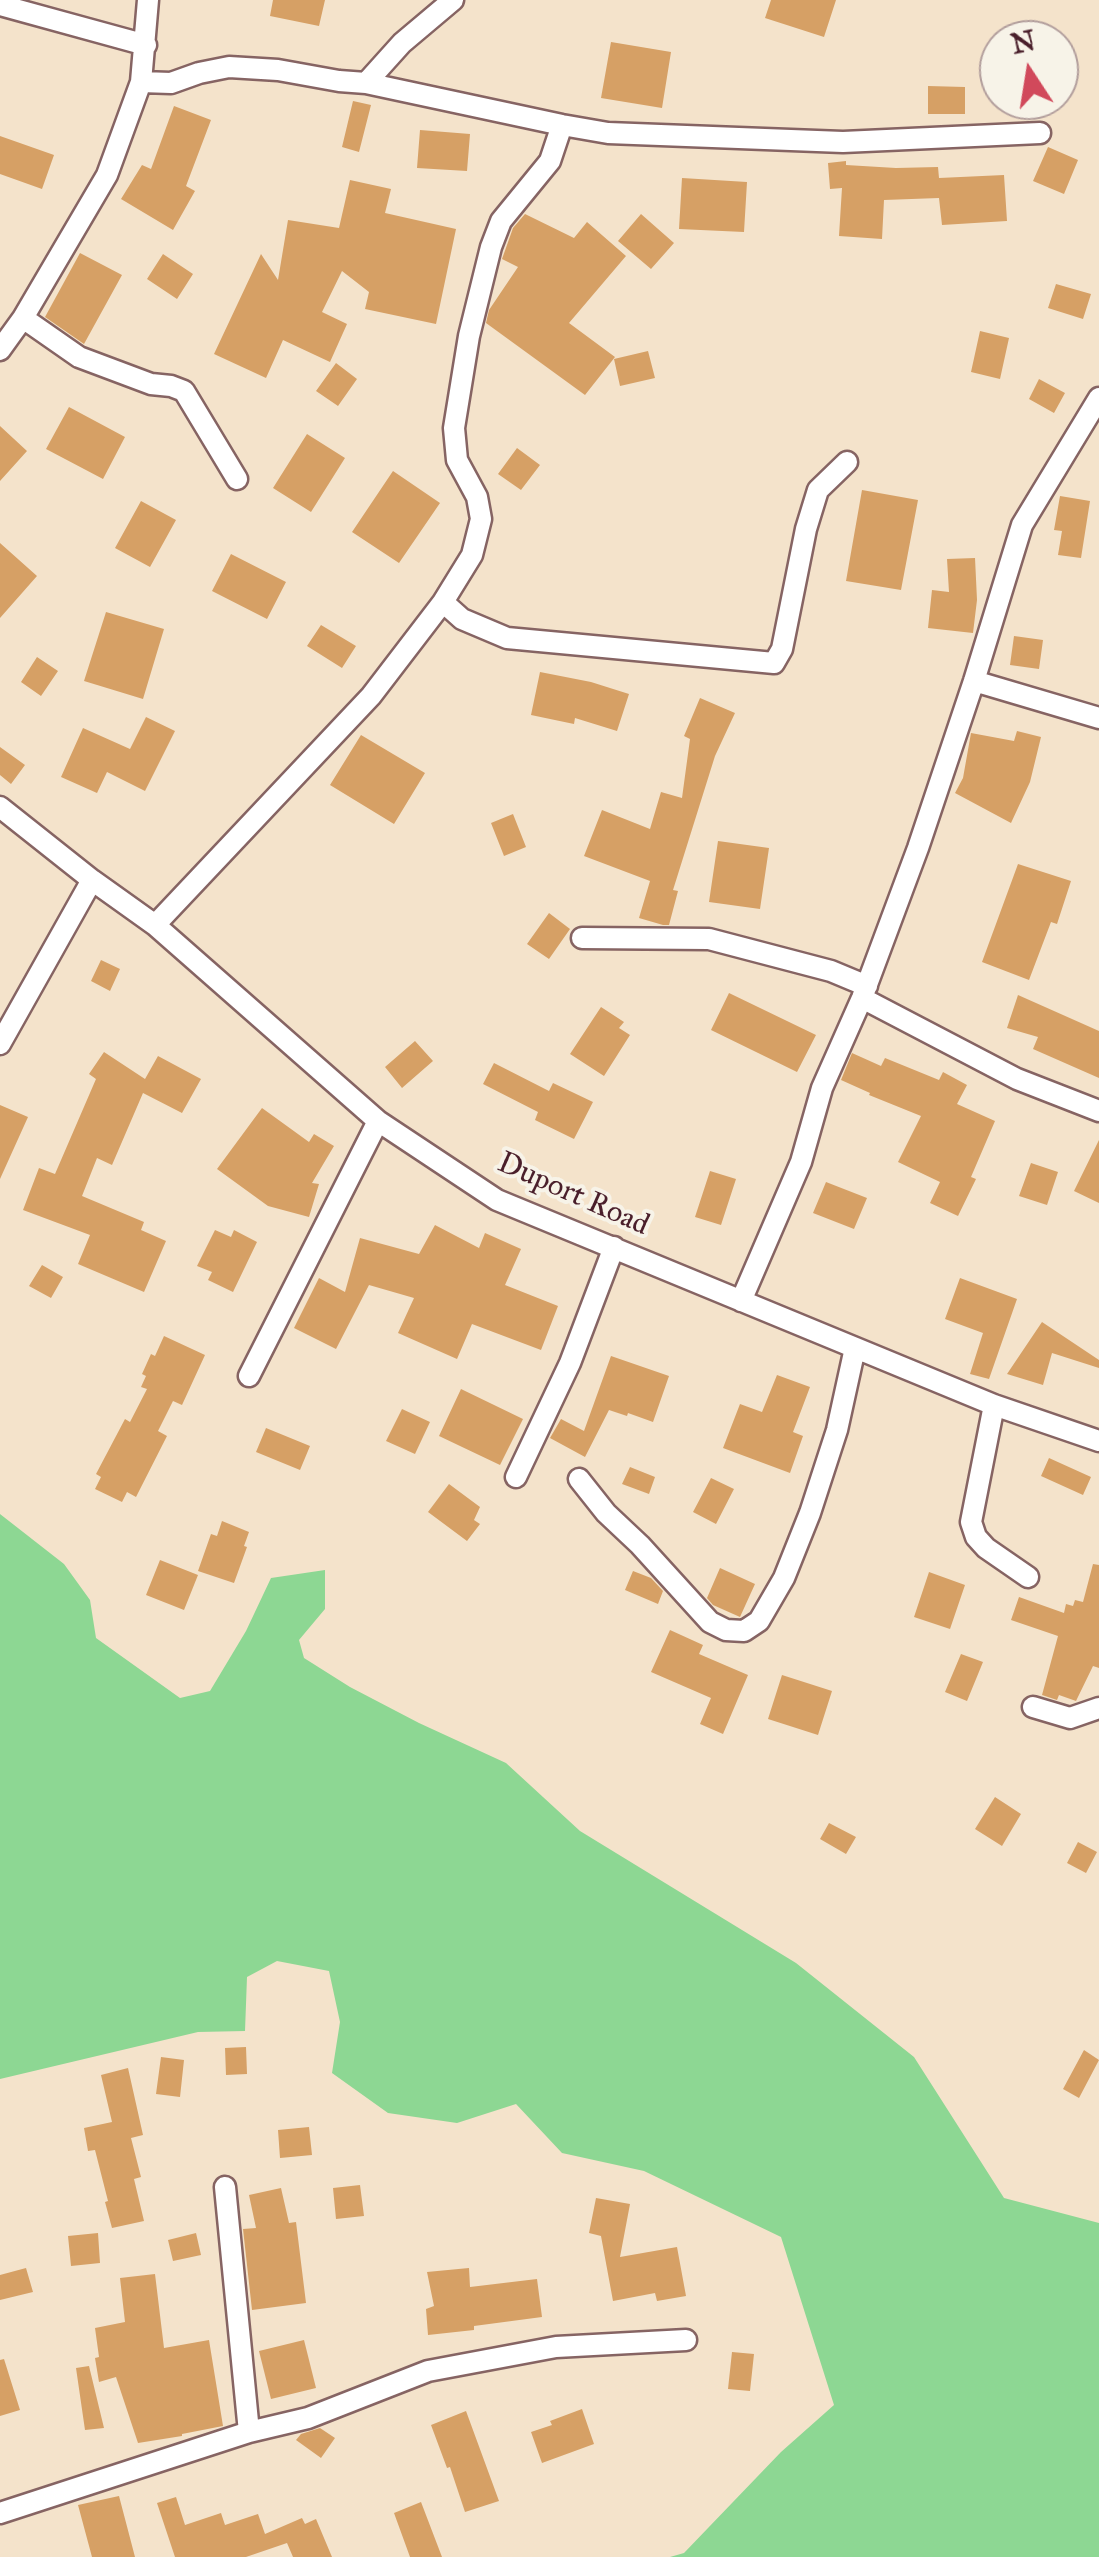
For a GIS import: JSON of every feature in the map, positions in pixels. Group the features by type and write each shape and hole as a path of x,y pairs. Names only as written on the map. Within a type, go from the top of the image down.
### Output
{"street":[{"path":"0,350 107,175 142,82 148,0"},
{"path":"366,83 402,43 453,0"},
{"path":"0,5 146,45"},
{"path":"142,82 171,83 228,67 278,70 366,83 608,132 843,142 1040,133"},
{"path":"155,925 372,696 443,602 472,555 482,520 478,497 457,460 454,428 469,336 490,247 501,221 550,161 562,125"},
{"path":"23,318 79,357 151,384 184,391 236,478"},
{"path":"741,1301 801,1162 822,1088 865,992 918,848 1022,525 1096,406"},
{"path":"443,602 462,620 507,638 774,663 782,649 806,529 818,490 847,462"},
{"path":"974,682 1099,718"},
{"name":"Duport Road","path":"0,807 155,925 378,1121 497,1200 994,1405 1099,1441"},
{"path":"0,1044 92,880"},
{"path":"582,938 709,938 831,972 1017,1079 1099,1111"},
{"path":"249,1376 378,1121"},
{"path":"516,1477 570,1363 614,1247"},
{"path":"579,1478 606,1513 710,1622 726,1630 744,1631 758,1621 784,1578 810,1513 837,1430 856,1348"},
{"path":"994,1405 971,1522 976,1537 986,1548 1028,1577"},
{"path":"1033,1707 1070,1718 1099,1708"},
{"path":"225,2187 248,2432"},
{"path":"0,2513 248,2432 308,2418 428,2371 556,2347 686,2340"}],"green space":[{"path":"0,1514 64,1564 90,1600 96,1638 180,1698 210,1691 246,1631 271,1578 325,1570 325,1609 299,1640 304,1658 419,1723 506,1763 580,1831 796,1963 914,2057 1004,2198 1099,2223 1099,2557 670,2557 684,2553 781,2452 834,2405 781,2237 644,2171 562,2153 516,2104 457,2123 388,2113 332,2073 340,2022 329,1971 277,1961 247,1977 245,2031 198,2032 0,2079"}],"building":[{"path":"273,0 325,0 319,26 270,16"},
{"path":"771,0 836,0 824,37 765,18"},
{"path":"611,42 671,52 662,108 601,98"},
{"path":"928,86 965,87 965,114 928,114"},
{"path":"353,101 371,105 359,152 342,147"},
{"path":"174,106 211,120 186,186 195,191 173,230 121,199 142,165 151,169"},
{"path":"420,130 470,134 467,171 417,168"},
{"path":"0,136 54,155 42,189 0,174"},
{"path":"1048,147 1078,160 1064,194 1033,181"},
{"path":"846,161 846,165 938,167 939,178 1004,175 1007,221 942,225 939,198 884,200 882,239 839,236 842,188 830,189 828,163"},
{"path":"682,178 747,182 744,232 679,229"},
{"path":"350,180 391,189 385,213 456,229 436,324 365,309 369,292 342,271 322,312 347,324 330,362 283,340 266,378 214,354 261,254 278,280 288,220 339,228"},
{"path":"525,214 574,238 587,222 626,256 569,323 615,357 585,395 486,323 489,310 518,267 502,259 513,228"},
{"path":"641,214 674,243 651,269 618,241"},
{"path":"80,253 122,275 84,344 45,317"},
{"path":"163,254 193,274 177,299 147,279"},
{"path":"1056,284 1091,294 1083,319 1048,308"},
{"path":"980,331 1009,338 1000,379 971,372"},
{"path":"648,351 655,378 620,386 614,359"},
{"path":"336,363 357,379 338,406 316,391"},
{"path":"1039,379 1065,393 1054,413 1029,399"},
{"path":"69,407 125,437 103,479 46,449"},
{"path":"0,426 27,451 0,481"},
{"path":"307,434 345,458 311,512 273,488"},
{"path":"517,448 540,465 521,490 498,474"},
{"path":"393,471 440,503 399,563 352,532"},
{"path":"862,490 918,500 901,590 846,581"},
{"path":"1060,496 1090,501 1081,558 1058,555 1062,531 1054,530"},
{"path":"141,501 176,520 150,567 115,548"},
{"path":"0,543 37,576 0,618"},
{"path":"231,554 286,582 267,619 212,591"},
{"path":"975,558 977,600 973,633 928,628 932,590 949,592 947,559"},
{"path":"106,612 164,629 143,699 84,681"},
{"path":"321,625 356,646 342,668 307,646"},
{"path":"1014,636 1043,640 1039,669 1010,665"},
{"path":"37,657 58,671 41,696 21,682"},
{"path":"540,672 629,694 617,731 575,718 574,724 531,715"},
{"path":"700,698 735,713 715,756 673,890 678,891 669,925 663,925 639,918 650,881 584,856 602,810 650,829 661,792 682,798 690,739 684,736"},
{"path":"146,717 175,731 145,791 107,772 97,793 61,777 83,728 130,749"},
{"path":"1017,731 1041,737 1030,782 1011,823 955,793 963,778 971,733 1014,741"},
{"path":"361,735 425,773 394,824 330,785"},
{"path":"0,747 25,765 11,784 0,775"},
{"path":"513,814 526,847 504,856 491,823"},
{"path":"718,841 769,848 760,909 709,902"},
{"path":"1018,864 1071,881 1057,924 1051,922 1029,980 982,962"},
{"path":"549,913 570,929 549,959 527,944"},
{"path":"101,960 120,969 110,991 91,981"},
{"path":"729,993 816,1035 797,1072 711,1030"},
{"path":"1018,995 1099,1031 1099,1078 1033,1049 1038,1037 1007,1028"},
{"path":"601,1007 624,1022 619,1028 630,1035 604,1076 570,1054"},
{"path":"415,1041 433,1061 402,1088 385,1067"},
{"path":"104,1052 145,1079 158,1056 201,1079 182,1113 143,1093 112,1165 97,1158 82,1196 144,1222 141,1230 166,1241 144,1292 78,1264 90,1235 23,1210 39,1168 55,1174 96,1079 89,1074"},
{"path":"852,1053 881,1066 885,1058 939,1080 943,1072 967,1085 957,1104 995,1121 971,1177 976,1179 958,1216 930,1203 940,1182 898,1162 921,1116 841,1080"},
{"path":"494,1063 549,1091 553,1083 593,1102 574,1139 535,1120 538,1112 483,1084"},
{"path":"0,1105 28,1117 0,1179"},
{"path":"262,1108 309,1142 314,1134 334,1146 312,1183 319,1184 309,1217 268,1206 217,1169"},
{"path":"1099,1140 1099,1203 1074,1191"},
{"path":"1031,1163 1058,1172 1047,1205 1019,1196"},
{"path":"710,1171 736,1179 721,1225 695,1217"},
{"path":"826,1182 867,1198 854,1229 813,1213"},
{"path":"435,1225 479,1248 485,1233 521,1249 505,1285 558,1306 541,1350 472,1324 457,1359 398,1333 414,1298 369,1285 336,1349 294,1328 319,1278 345,1292 360,1238 419,1254"},
{"path":"215,1230 231,1237 234,1230 257,1242 233,1292 208,1280 212,1272 197,1266"},
{"path":"42,1265 63,1277 51,1298 29,1286"},
{"path":"960,1278 1017,1299 989,1379 970,1374 983,1333 945,1319"},
{"path":"1042,1322 1099,1360 1099,1368 1052,1353 1043,1385 1007,1374"},
{"path":"164,1336 205,1355 182,1405 173,1401 158,1431 167,1436 136,1497 127,1492 122,1502 95,1489 101,1477 96,1474 125,1419 130,1422 147,1389 141,1387 146,1376 142,1374"},
{"path":"611,1356 669,1376 653,1422 609,1410 585,1457 550,1438 561,1419 584,1431"},
{"path":"777,1375 810,1387 793,1432 803,1436 790,1473 723,1448 740,1404 762,1412"},
{"path":"461,1389 523,1419 500,1465 439,1436"},
{"path":"402,1409 430,1422 415,1454 386,1441"},
{"path":"266,1428 310,1446 300,1470 256,1452"},
{"path":"1049,1458 1091,1477 1083,1495 1041,1476"},
{"path":"630,1467 655,1477 649,1494 622,1484"},
{"path":"711,1478 734,1489 716,1524 693,1512"},
{"path":"449,1484 480,1507 474,1520 480,1524 467,1541 428,1512"},
{"path":"222,1521 249,1532 234,1583 198,1571 211,1534 217,1536"},
{"path":"160,1560 198,1575 184,1610 146,1595"},
{"path":"1093,1564 1099,1565 1099,1668 1093,1666 1076,1701 1059,1695 1057,1700 1042,1695 1058,1636 1011,1620 1019,1597 1064,1613 1066,1604 1083,1602"},
{"path":"720,1568 755,1584 740,1617 713,1605 707,1598"},
{"path":"633,1571 651,1578 663,1591 658,1604 625,1590"},
{"path":"929,1572 965,1585 950,1629 914,1617"},
{"path":"670,1630 703,1645 699,1654 748,1675 723,1734 700,1724 711,1698 651,1672"},
{"path":"961,1654 983,1662 967,1701 945,1692"},
{"path":"782,1675 832,1691 818,1735 768,1719"},
{"path":"995,1797 1021,1814 1002,1846 975,1829"},
{"path":"829,1823 856,1837 846,1854 820,1839"},
{"path":"1078,1842 1097,1852 1086,1873 1067,1863"},
{"path":"246,2047 247,2074 226,2075 225,2048"},
{"path":"1084,2050 1099,2060 1079,2098 1063,2089"},
{"path":"161,2057 184,2060 180,2097 156,2094"},
{"path":"128,2068 143,2135 131,2138 141,2177 134,2179 144,2221 112,2228 95,2150 88,2151 84,2128 112,2122 101,2075"},
{"path":"309,2127 312,2155 280,2158 278,2130"},
{"path":"360,2185 364,2216 336,2219 333,2188"},
{"path":"281,2188 289,2223 296,2222 306,2303 252,2310 243,2229 256,2228 249,2195"},
{"path":"596,2198 630,2204 620,2257 677,2247 686,2296 657,2301 655,2293 613,2301 601,2236 589,2233"},
{"path":"98,2233 100,2263 71,2266 68,2236"},
{"path":"196,2233 201,2255 173,2261 168,2240"},
{"path":"26,2268 33,2292 0,2300 0,2275"},
{"path":"469,2268 470,2287 537,2279 542,2317 428,2335 426,2309 434,2306 427,2272"},
{"path":"155,2274 164,2348 209,2340 223,2426 138,2443 116,2377 99,2382 95,2328 125,2322 120,2278"},
{"path":"304,2340 316,2388 271,2399 259,2351"},
{"path":"732,2352 754,2354 750,2391 728,2389"},
{"path":"4,2359 20,2410 0,2416 0,2360"},
{"path":"89,2366 104,2428 85,2430 76,2368"},
{"path":"582,2409 594,2444 542,2463 531,2432"},
{"path":"466,2411 499,2501 465,2512 431,2425"},
{"path":"320,2428 335,2438 321,2458 296,2440 301,2434"},
{"path":"119,2496 135,2557 92,2557 78,2505"},
{"path":"176,2497 185,2525 221,2513 225,2525 258,2514 265,2534 302,2518 305,2524 316,2519 332,2557 293,2557 287,2543 246,2557 175,2557 157,2503"},
{"path":"421,2502 442,2557 410,2557 394,2513"}]}
